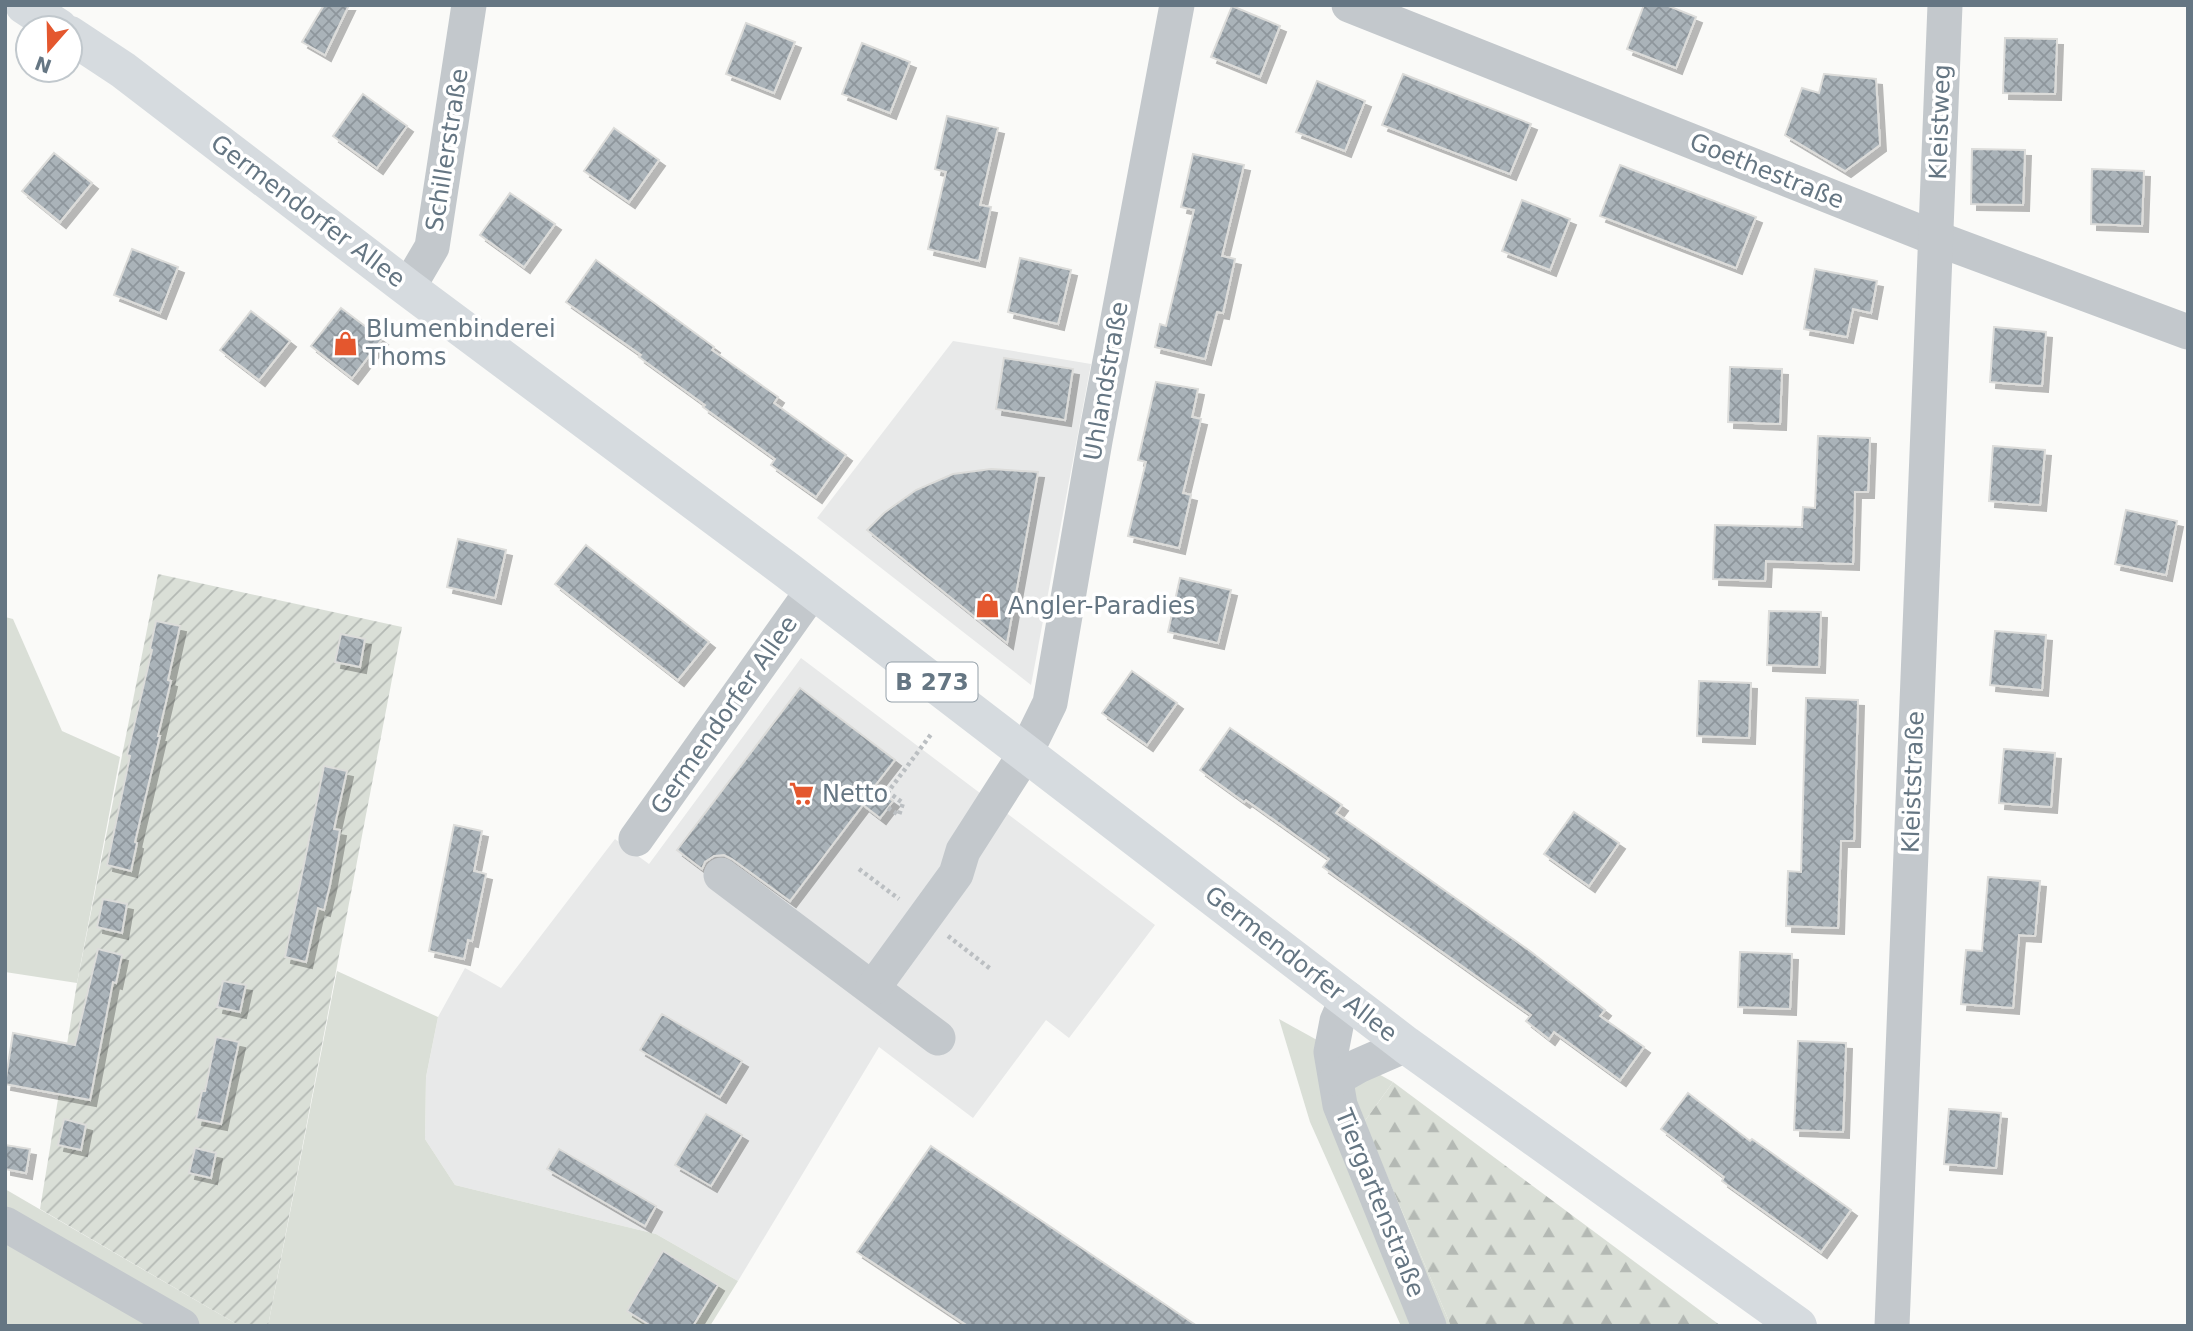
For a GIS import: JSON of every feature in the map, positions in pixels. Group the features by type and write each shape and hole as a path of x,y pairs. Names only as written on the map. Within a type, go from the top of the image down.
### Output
{"main road":[{"name":"Germendorfer Allee","path":"84,44 123,70 408,288 813,590 1406,1045 1798,1326"}],"street":[{"name":"Schillerstraße","path":"408,288 432,247 469,5"},
{"name":"Uhlandstraße","path":"873,988 956,874 963,851 1025,754 1049,703 1177,5"},
{"name":"Goethestraße","path":"1349,5 1935,238 2188,332"},
{"name":"Kleistweg","path":"1935,238 1945,5"},
{"name":"Kleiststraße","path":"1892,1326 1935,238"},
{"name":"Germendorfer Allee","path":"636,839 813,590"},
{"path":"721,875 938,1038"},
{"name":"Tiergartenstraße","path":"1347,999 1337,1021 1331,1052 1340,1105 1429,1326"},
{"name":"Tiergartenstraße","path":"1337,1078 1406,1045"},
{"path":"5,1224 181,1326"}],"path":[{"path":"888,808 899,815 903,803 888,792 932,733"}],"shaded area":[{"path":"953,341 1091,364 1031,685 817,518"},
{"path":"801,658 1155,925 1069,1038 1046,1020 973,1118 879,1047 738,1281 656,1234 455,1185 425,1139 426,1077 438,1017 465,968 501,988 615,839 649,864"}],"green space":[{"path":"158,574 402,627 268,1326 240,1326 40,1209 77,983"},
{"path":"5,617 13,619 62,731 120,757 77,983 5,972"},
{"path":"337,971 438,1017 426,1077 425,1139 455,1185 656,1234 738,1281 710,1326 268,1326"},
{"path":"1279,1019 1393,1082 1364,1122 1451,1326 1401,1326 1310,1122"},
{"path":"1393,1082 1721,1326 1451,1326 1364,1122"},
{"path":"5,1189 240,1326 5,1326"}],"building":[{"path":"324,5 349,5 325,55 302,42"},
{"path":"1644,5 1666,5 1696,17 1676,68 1627,49"},
{"path":"1232,6 1280,26 1260,77 1211,57"},
{"path":"746,23 795,42 774,93 726,74"},
{"path":"2005,38 2057,39 2055,94 2003,93"},
{"path":"862,43 910,62 890,113 842,94"},
{"path":"1403,74 1531,124 1510,174 1382,125"},
{"path":"1824,74 1876,79 1880,145 1845,171 1785,135 1802,88 1819,93"},
{"path":"1317,81 1365,101 1345,151 1296,132"},
{"path":"363,94 407,126 377,168 333,136"},
{"path":"947,116 998,128 980,205 991,207 979,261 928,249 946,172 935,169"},
{"path":"614,128 659,160 629,202 584,171"},
{"path":"1972,149 2025,150 2023,205 1971,204"},
{"path":"54,153 92,183 60,222 22,191"},
{"path":"1193,154 1244,165 1222,256 1235,259 1223,313 1217,312 1205,359 1155,347 1160,324 1166,326 1194,210 1181,207"},
{"path":"1620,165 1756,217 1736,268 1600,216"},
{"path":"2092,169 2144,171 2142,226 2091,224"},
{"path":"510,193 555,224 524,267 480,235"},
{"path":"1522,200 1570,219 1550,270 1502,251"},
{"path":"132,249 178,267 160,313 114,295"},
{"path":"1020,258 1071,270 1058,324 1008,312"},
{"path":"596,260 714,347 712,350 778,397 774,403 846,455 816,497 771,465 775,459 703,407 705,405 639,357 641,355 566,302"},
{"path":"1815,269 1877,281 1871,313 1853,309 1847,337 1804,329"},
{"name":"Blumenbinderei Thoms","path":"341,308 382,339 352,378 311,346"},
{"path":"251,311 290,341 259,380 220,350"},
{"path":"1994,327 2046,332 2042,386 1990,382"},
{"path":"1004,358 1073,369 1065,420 996,409"},
{"path":"1730,367 1782,369 1780,424 1728,422"},
{"path":"1156,382 1198,389 1192,417 1201,419 1183,493 1191,495 1179,548 1128,536 1146,462 1138,460"},
{"path":"1818,436 1870,438 1868,492 1855,492 1853,564 1766,561 1765,581 1713,579 1715,525 1802,527 1803,507 1815,508"},
{"path":"1993,446 2045,450 2040,505 1989,501"},
{"path":"991,469 1038,472 1007,643 867,530 884,513 916,490 953,474"},
{"path":"2126,510 2177,521 2166,575 2115,564"},
{"path":"458,539 506,550 495,598 447,587"},
{"path":"586,545 709,642 678,680 555,584"},
{"path":"1180,578 1231,590 1218,643 1168,632"},
{"path":"1769,611 1821,612 1819,667 1767,665"},
{"path":"156,621 180,626 131,871 107,865"},
{"path":"1995,631 2046,635 2042,690 1990,685"},
{"path":"341,634 365,639 360,667 335,662"},
{"path":"1132,671 1177,703 1147,745 1102,713"},
{"path":"1699,681 1751,683 1749,738 1697,736"},
{"name":"Netto","path":"800,688 895,760 874,787 893,801 880,818 863,805 790,901 724,855 714,856 705,862 702,869 677,850"},
{"path":"1806,698 1858,700 1854,841 1841,841 1838,928 1786,926 1788,871 1801,872"},
{"path":"1230,728 1342,805 1336,813 1530,951 1605,1010 1600,1016 1644,1047 1620,1080 1554,1032 1549,1039 1526,1021 1531,1015 1323,867 1329,859 1200,770"},
{"path":"2004,749 2055,753 2051,807 1999,803"},
{"path":"324,766 347,771 334,829 340,830 330,885 324,910 318,908 306,962 285,957"},
{"path":"1574,812 1619,843 1589,886 1544,854"},
{"path":"454,825 482,831 474,871 486,874 472,941 468,940 464,959 429,951"},
{"path":"1988,877 2040,881 2035,936 2019,935 2013,1008 1961,1004 1966,950 1982,951"},
{"path":"103,899 127,904 122,933 97,927"},
{"path":"98,949 122,955 116,983 113,982 90,1100 5,1084 13,1033 75,1045"},
{"path":"1740,952 1792,954 1790,1009 1738,1007"},
{"path":"223,981 246,985 240,1012 217,1007"},
{"path":"662,1014 742,1061 720,1097 640,1050"},
{"path":"216,1037 239,1042 221,1124 196,1119 202,1091 205,1091"},
{"path":"1798,1041 1846,1043 1843,1132 1794,1130"},
{"path":"1688,1093 1750,1141 1752,1139 1851,1210 1821,1252 1722,1181 1724,1177 1661,1129"},
{"path":"1949,1109 2001,1113 1996,1168 1944,1164"},
{"path":"706,1114 742,1135 711,1186 675,1165"},
{"path":"64,1119 86,1125 81,1150 58,1145"},
{"path":"5,1145 30,1149 26,1173 5,1169"},
{"path":"931,1146 1197,1326 968,1326 857,1252"},
{"path":"195,1148 216,1153 211,1178 189,1173"},
{"path":"559,1149 656,1206 645,1226 547,1169"},
{"path":"663,1251 718,1285 693,1326 651,1326 627,1311"}],"place":[{"name":"Blumenbinderei Thoms","path":"346,343"},
{"name":"Angler-Paradies","path":"988,606"},
{"name":"Netto","path":"802,794"}]}
